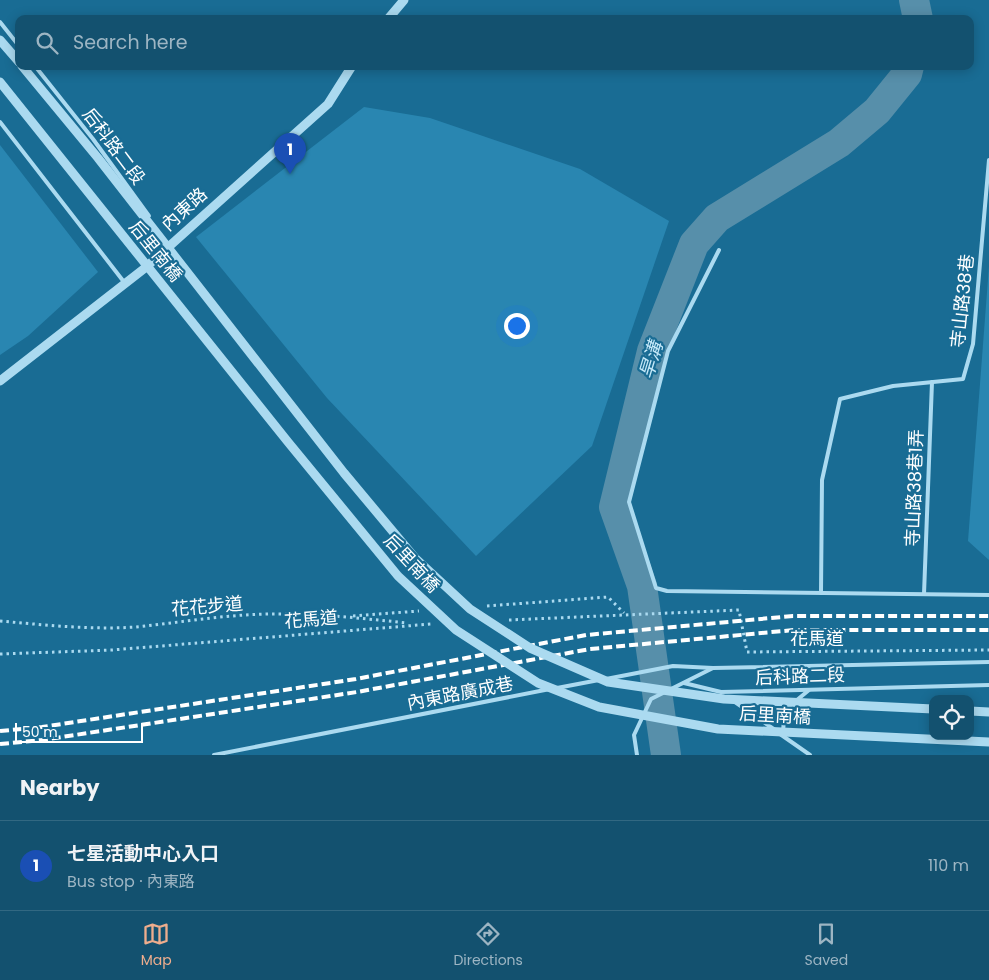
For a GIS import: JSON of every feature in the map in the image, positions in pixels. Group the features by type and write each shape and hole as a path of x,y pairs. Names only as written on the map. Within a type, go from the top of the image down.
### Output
{"street":[{"path":"391,15 404,0"},
{"path":"0,40 15,57"},
{"name":"后里南橋","path":"25,70 98,158 344,473 416,558 470,609 530,648 608,682 724,700 929,709"},
{"name":"內東路","path":"0,381 125,283 328,104 349,70"},
{"name":"后里南橋","path":"0,82 288,442 398,576 456,630 538,683 599,707 718,729 989,742"},
{"path":"974,711 989,712"}],"lane":[{"path":"0,22 15,41"},
{"name":"后科路二段","path":"38,70 93,139 169,244"},
{"path":"0,122 125,283"},
{"name":"寺山路38巷","path":"821,593 822,480 840,399 893,386 963,379 973,344 989,160"},
{"path":"719,250 668,351 629,502 656,588 667,591 989,595"},
{"name":"寺山路38巷1弄","path":"924,594 932,382"},
{"name":"內東路廣成巷","path":"214,755 673,666 713,668 989,662"},
{"path":"637,755 634,735 651,700 713,668"},
{"path":"684,683 721,692"},
{"name":"后科路二段","path":"721,692 989,685"},
{"path":"783,736 785,710 809,690"},
{"name":"后科路二段","path":"721,692 810,755"}],"path":[{"name":"花馬道","path":"506,620 739,610 747,652 989,650"},
{"name":"花花步道","path":"0,621 54,626 135,627 210,617 282,614 343,616 416,624"},
{"name":"花馬道","path":"0,654 112,650 436,623"}],"shaded area":[{"path":"364,107 430,118 580,169 669,221 592,446 476,556 327,398 196,237"},
{"path":"0,145 98,272 28,336 0,355"},
{"path":"989,266 989,560 968,541"}],"waterway":[{"name":"旱溝","path":"914,0 917,15"},
{"name":"旱溝","path":"666,755 642,586 614,507 652,351 694,244 717,218 839,143 877,111 907,74 908,70"}],"railway":[{"path":"0,731 42,727 356,679 586,635 793,616 989,616"},
{"path":"0,744 42,740 357,692 590,649 794,630 989,630"}],"place":[{"name":"七星活動中心入口","path":"290,174"}]}
